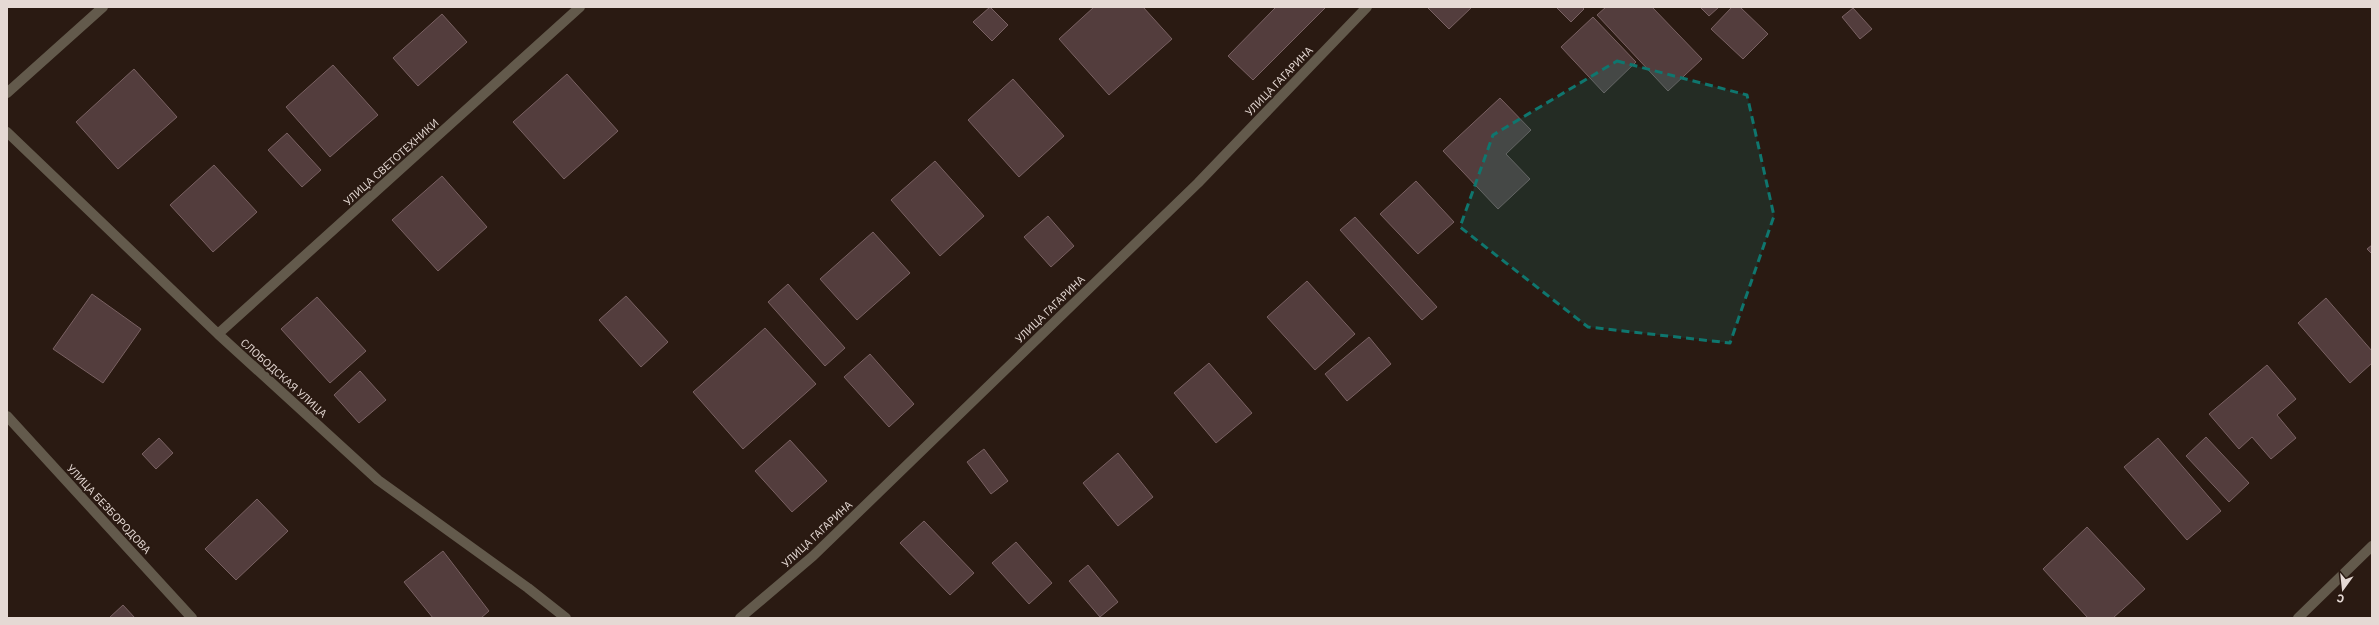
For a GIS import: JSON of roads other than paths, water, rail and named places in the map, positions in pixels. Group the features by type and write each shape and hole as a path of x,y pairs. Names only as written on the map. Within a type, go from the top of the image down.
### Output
{"street":[{"path":"7,93 103,7"},
{"name":"УЛИЦА СВЕТОТЕХНИКИ","path":"218,334 580,7"},
{"name":"УЛИЦА ГАГАРИНА","path":"740,618 813,556 1198,183 1367,7"},
{"name":"СЛОБОДСКАЯ УЛИЦА","path":"7,132 218,334 378,480 528,588 566,618"},
{"name":"УЛИЦА БЕЗБОРОДОВА","path":"7,416 192,618"},
{"path":"2298,618 2372,546"}]}
